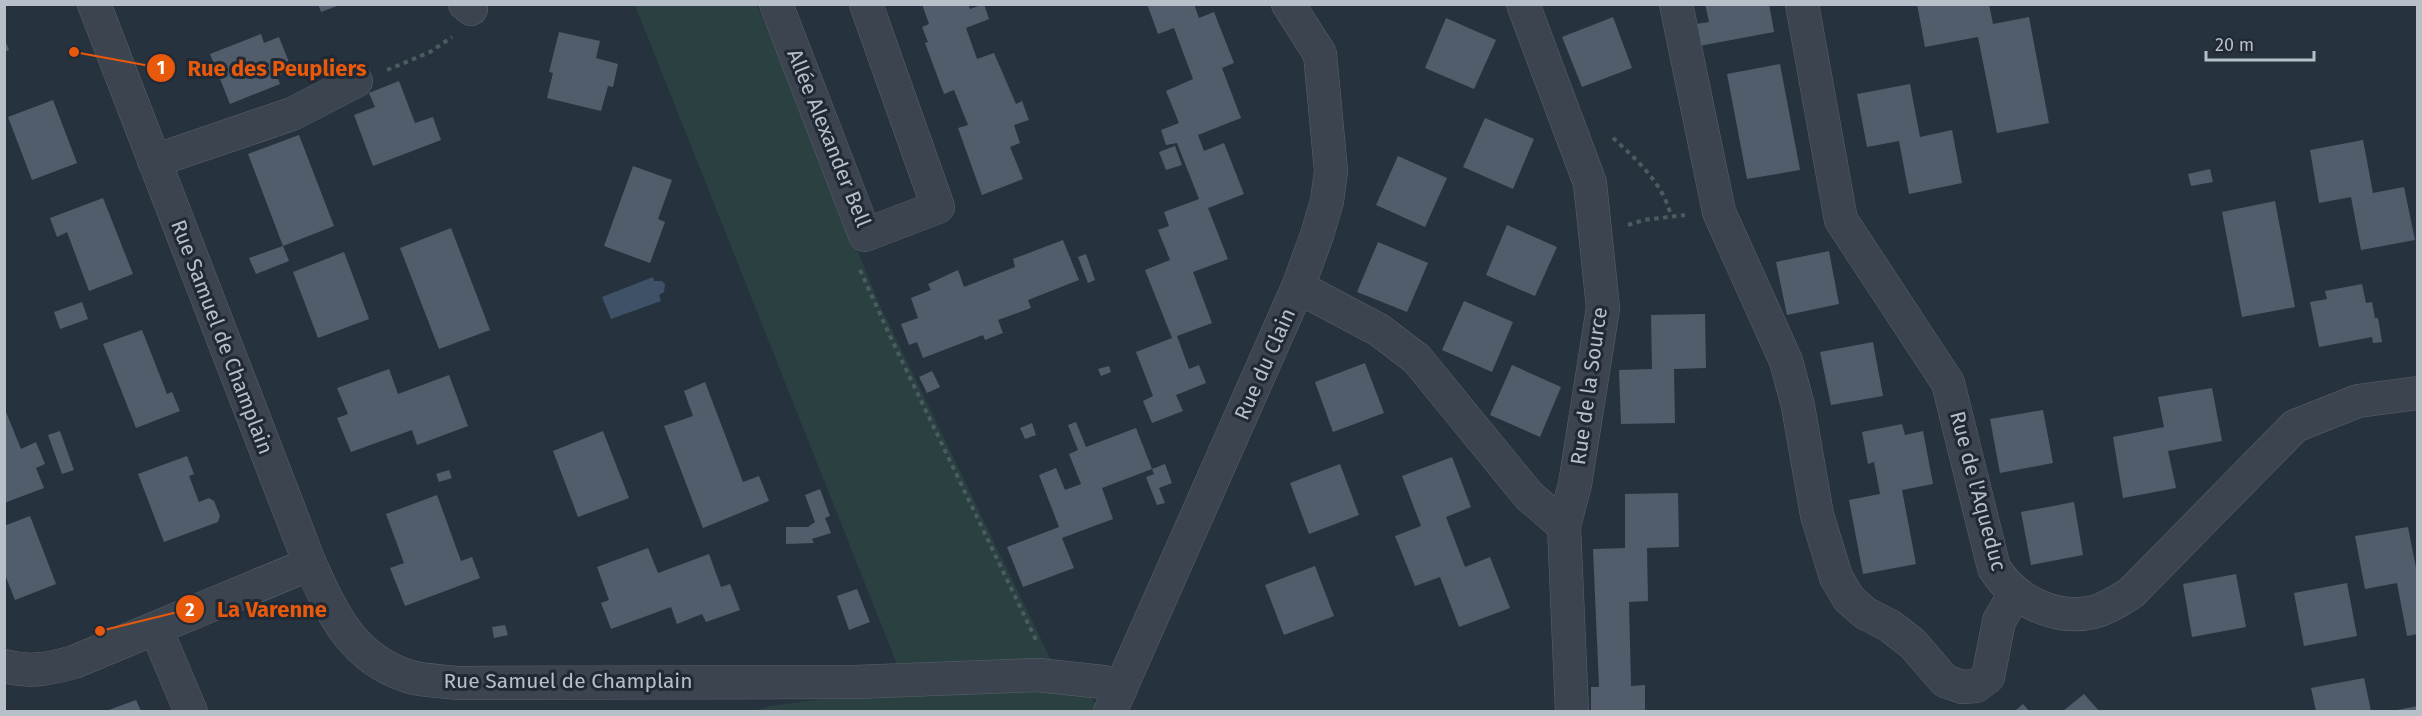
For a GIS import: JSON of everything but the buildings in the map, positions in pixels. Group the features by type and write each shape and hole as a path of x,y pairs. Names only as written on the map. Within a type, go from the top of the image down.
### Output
{"street":[{"name":"Rue Samuel de Champlain","path":"94,4 310,564 338,621 349,637 376,662 393,670 424,679 458,683 855,682 1050,677 1103,682 1115,700"},
{"name":"Allée Alexander Bell","path":"776,4 865,236 938,207 866,4"},
{"name":"Rue du Clain","path":"1115,700 1298,286 1327,201 1331,171 1320,54 1288,4"},
{"name":"Rue de la Source","path":"1523,4 1590,183 1603,308 1575,484 1564,526 1572,711"},
{"path":"1676,4 1719,212 1786,362 1798,406 1817,514 1836,577 1849,599 1865,613 1890,626 1913,644 1945,681 1962,687 1976,686 1988,677 1999,621 2015,593"},
{"name":"Rue de l'Aqueduc","path":"1802,4 1841,220 1948,383 1994,568 2015,593 2043,608 2061,613 2078,614 2113,605 2131,593 2295,426 2358,401 2418,393"},
{"path":"154,161 292,114 356,81"},
{"path":"1298,286 1378,330 1417,359 1529,496 1564,526"},
{"path":"4,666 31,671 49,669 156,629 310,564"},
{"path":"156,629 191,711"}],"path":[{"path":"356,81 430,52 452,37 468,7"},
{"path":"1606,133 1645,170 1663,193 1671,216 1644,220 1618,228"},
{"path":"865,236 855,256 890,336 1043,655 1050,677"}],"green space":[{"path":"635,5 757,5 879,303 1053,664 899,669"},
{"path":"1060,690 1089,695 1097,706 1095,712 750,712 770,706 831,698"}],"water":[{"path":"653,277 654,281 662,281 665,284 664,292 659,295 661,301 611,319 602,297"}],"place":[{"name":"Rue des Peupliers","path":"74,52"},
{"name":"La Varenne","path":"100,631"}]}
